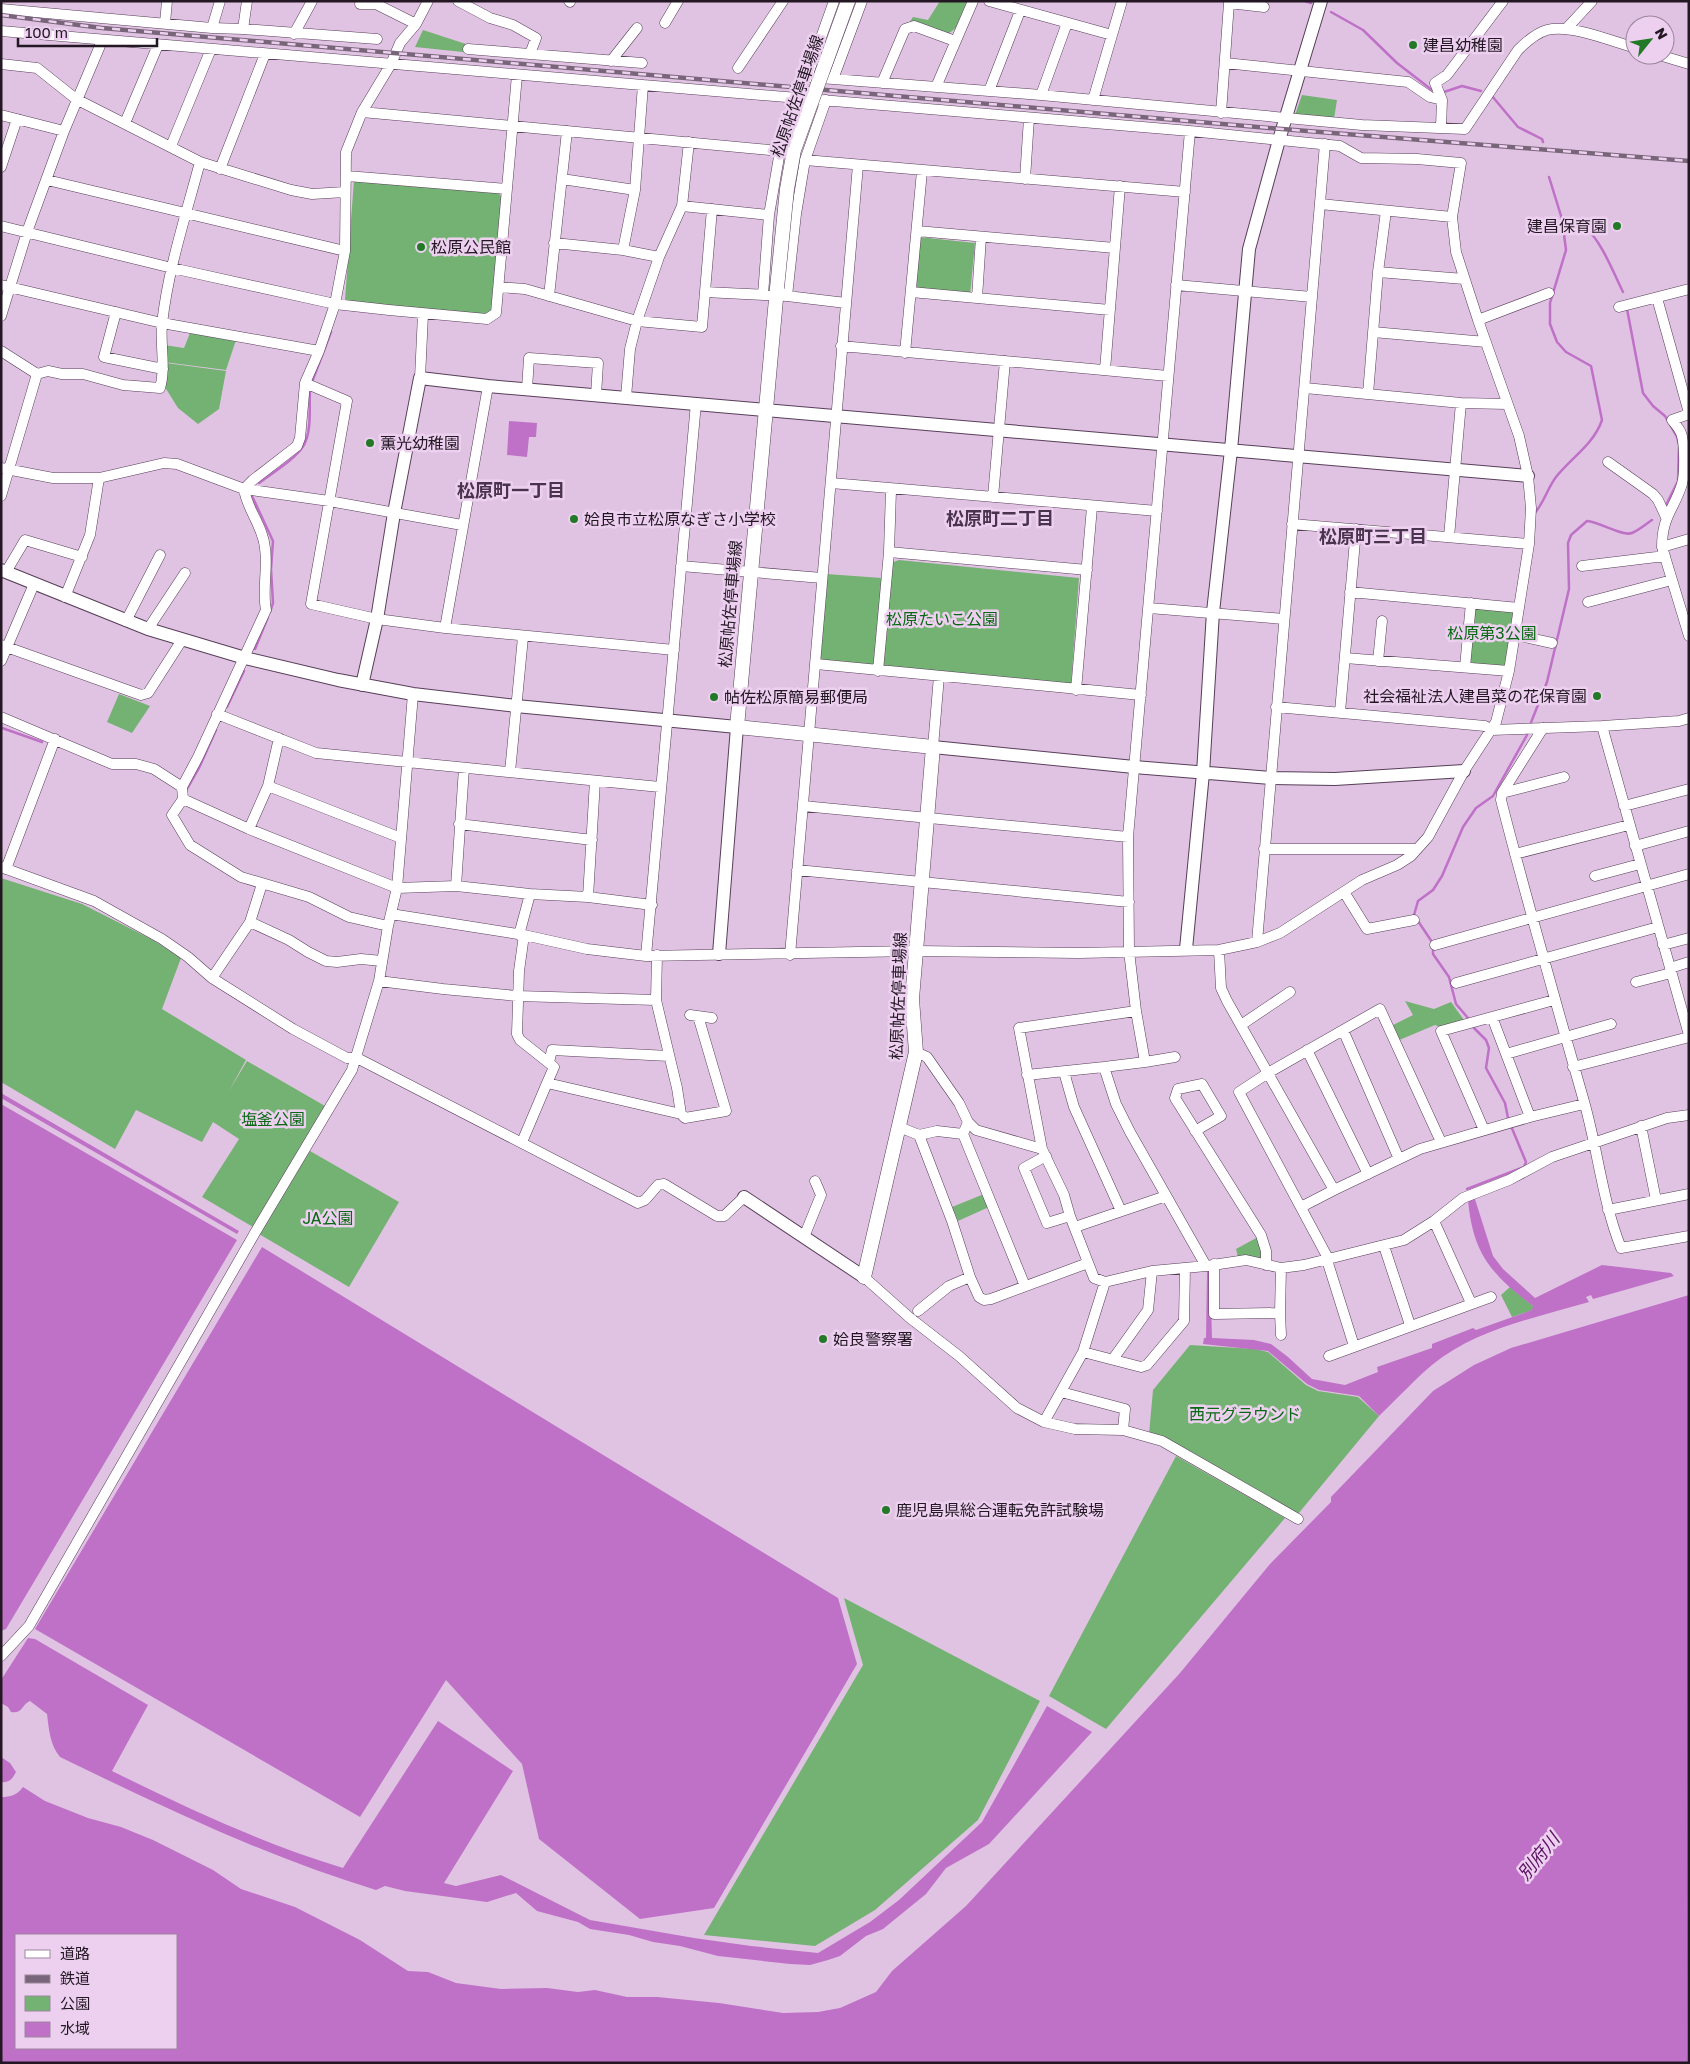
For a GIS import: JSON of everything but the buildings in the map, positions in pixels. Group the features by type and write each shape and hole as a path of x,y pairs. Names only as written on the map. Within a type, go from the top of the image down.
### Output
{"main road":[{"name":"松原帖佐停車場線","path":"737,727 749,573 787,189 794,150 848,1"},
{"path":"737,727 933,747"},
{"name":"松原帖佐停車場線","path":"864,1277 916,1052 912,999 933,747"}],"street":[{"path":"39,13 41,1"},
{"path":"165,23 167,1"},
{"path":"212,28 220,1"},
{"path":"243,29 247,1"},
{"path":"294,34 312,1"},
{"path":"244,489 297,446 302,429 305,383 319,351 335,304 345,251 346,152 362,112 391,64 400,42 416,24 428,1"},
{"path":"458,1 490,18 513,24 536,38 530,54"},
{"path":"665,22 678,1"},
{"path":"738,68 783,1"},
{"path":"834,1 807,77 1041,95 1362,125 1465,129 1518,50 1528,41 1548,30 1567,28 1625,45"},
{"path":"833,79 862,1"},
{"path":"936,87 973,1"},
{"path":"989,1 1112,35"},
{"path":"1093,100 1122,1"},
{"path":"1186,950 1203,773 1213,612 1231,450 1244,291 1253,230 1321,1"},
{"path":"1441,127 1442,100 1435,83 1447,75 1504,1"},
{"path":"1567,28 1592,1"},
{"path":"1221,113 1229,3 1264,7"},
{"path":"360,4 376,4 416,24"},
{"path":"1,10 212,28 377,39"},
{"path":"989,91 1020,10"},
{"path":"1041,95 1067,23"},
{"path":"882,82 905,30 914,26 955,41"},
{"path":"611,61 637,28"},
{"path":"1,32 826,100 1325,144 1340,146 1361,158 1417,159 1461,163 1452,217 1456,252 1519,436 1528,476 1531,508 1529,544 1509,671 1502,703 1492,730 1464,771 1428,837 1417,849 1397,865 1362,880 1280,933 1257,942 1219,950 1079,953 916,951 790,955 646,956 587,949 521,935 391,914"},
{"path":"1,316 5,287 76,99 102,41"},
{"path":"125,123 158,45"},
{"path":"171,146 211,49"},
{"path":"468,49 642,63"},
{"path":"220,169 265,54"},
{"path":"1675,60 1689,64"},
{"path":"1,64 37,68 76,99 200,162 291,190 312,194 345,192"},
{"path":"1225,64 1408,82 1430,97 1442,100"},
{"path":"1,226 172,268 335,304 487,319 496,313 517,75"},
{"path":"623,250 635,190 643,85"},
{"path":"776,294 769,215 780,151 798,99"},
{"path":"776,294 796,214 806,160 826,100"},
{"path":"362,112 780,151"},
{"path":"1,115 64,131"},
{"path":"1025,179 1029,118"},
{"path":"1,167 18,119"},
{"path":"549,296 567,131"},
{"path":"1145,1062 1136,1011 1129,951 1128,837 1190,132"},
{"path":"626,397 630,349 637,321 659,257 682,206 689,142"},
{"path":"1257,942 1325,144"},
{"path":"806,160 1185,192"},
{"path":"37,374 48,370 62,374 83,374 123,385 160,388 164,376 161,350 162,323 172,268 200,162"},
{"path":"790,955 858,165"},
{"path":"905,353 922,171"},
{"path":"347,176 507,189"},
{"path":"562,179 635,190"},
{"path":"47,180 345,251"},
{"path":"1105,370 1120,186"},
{"path":"1320,204 1452,217"},
{"path":"682,206 769,215"},
{"path":"499,287 525,290 637,321 702,327 712,209"},
{"path":"1368,394 1378,272 1386,211"},
{"path":"917,231 1115,248"},
{"path":"977,298 981,237"},
{"path":"554,243 623,250 659,257"},
{"path":"1378,272 1464,279"},
{"path":"1176,285 1312,298"},
{"path":"5,287 162,323 319,351"},
{"path":"1619,307 1689,290"},
{"path":"705,292 776,294 846,303"},
{"path":"911,292 1110,310"},
{"path":"1478,320 1550,293"},
{"path":"1657,298 1689,414 1672,420 1680,432 1683,442 1683,481 1662,530 1663,551 1688,633"},
{"path":"116,312 104,357 163,369"},
{"path":"362,685 377,619 394,513 420,378 423,314"},
{"path":"1373,332 1486,342"},
{"path":"842,346 1168,376"},
{"path":"1,351 37,374"},
{"path":"527,389 529,358 598,363 596,395"},
{"path":"993,497 1005,361"},
{"path":"1,496 5,469 37,374"},
{"path":"420,378 488,386 1528,476"},
{"path":"305,383 347,401 310,604 377,619 445,628 674,650"},
{"path":"445,628 488,386"},
{"path":"1305,388 1461,403 1507,404"},
{"path":"646,956 696,403"},
{"path":"1449,536 1461,403"},
{"path":"1608,462 1653,494 1666,517"},
{"path":"5,469 53,478 99,478 164,463 177,464 244,489 329,501 462,525"},
{"path":"65,597 90,535 99,478"},
{"path":"831,484 1157,511"},
{"path":"244,489 245,498 257,520 265,548 264,598 266,610 245,658 182,787 183,799 172,815 190,845 242,877 309,897 349,917 388,926"},
{"path":"878,671 889,552 891,490"},
{"path":"1076,690 1092,507"},
{"path":"1292,524 1529,544"},
{"path":"1340,712 1356,529"},
{"path":"1582,566 1663,551 1689,539"},
{"path":"82,557 25,540 4,571 126,621 182,640 245,658 362,685 413,694 516,706 667,722 737,727 719,954"},
{"path":"889,552 1087,570"},
{"path":"126,621 160,555"},
{"path":"681,566 822,578"},
{"path":"148,629 185,573"},
{"path":"1588,602 1672,580"},
{"path":"1,661 4,646 34,584"},
{"path":"1350,592 1520,608"},
{"path":"1465,667 1471,603"},
{"path":"1148,608 1284,619"},
{"path":"1378,660 1382,621"},
{"path":"1515,635 1552,643"},
{"path":"510,772 523,637"},
{"path":"4,646 141,695 148,693 182,640"},
{"path":"1345,658 1509,671"},
{"path":"816,664 1141,695"},
{"path":"939,676 933,747 1134,767 1270,778 1335,779 1464,771"},
{"path":"1,1656 29,1626 256,1231 352,1070 379,981 388,926 397,888 413,694"},
{"path":"1276,707 1485,726 1492,730 1602,726 1678,721 1689,718"},
{"path":"217,714 316,753 660,787"},
{"path":"2,720 55,739 112,764 136,764 154,769 182,787"},
{"path":"1573,1067 1689,1036 1602,726"},
{"path":"1543,728 1502,793 1501,800 1594,1142 1608,1210 1622,1248 1689,1236"},
{"path":"249,829 268,786 279,738"},
{"path":"55,739 4,868 94,901 162,939 188,957 212,978 301,1033 347,1058 357,1058 638,1203 645,1200 658,1185 664,1184 717,1216 724,1216 744,1197 864,1277 910,1318 959,1356 1017,1408 1044,1422 1075,1429 1123,1430 1162,1440 1298,1519"},
{"path":"456,886 464,768"},
{"path":"1502,793 1564,777"},
{"path":"588,897 595,781"},
{"path":"268,786 401,838"},
{"path":"1624,806 1689,789"},
{"path":"183,799 249,829 397,888 456,886 530,894 588,897 652,905"},
{"path":"803,806 1128,837"},
{"path":"459,824 592,840"},
{"path":"1515,854 1629,825"},
{"path":"1635,846 1689,831"},
{"path":"1264,849 1417,849"},
{"path":"1596,876 1640,864"},
{"path":"797,870 1129,902"},
{"path":"1436,945 1689,874"},
{"path":"212,978 250,922 262,884"},
{"path":"1344,892 1367,929 1414,920"},
{"path":"522,1142 554,1067 520,1040 517,1034 517,996 521,935 530,894"},
{"path":"250,922 289,940 326,961 337,962 361,959 382,962"},
{"path":"1456,983 1658,927"},
{"path":"1663,945 1689,938"},
{"path":"1219,950 1221,988 1334,1190"},
{"path":"657,955 656,1000 678,1088 682,1114"},
{"path":"1636,982 1689,962"},
{"path":"379,981 517,996 656,1000"},
{"path":"1240,1025 1290,992"},
{"path":"1484,1130 1441,1031 1554,1000"},
{"path":"1354,1346 1328,1260 1302,1207 1238,1092 1268,1072 1380,1009 1441,1142"},
{"path":"1136,1011 1020,1028 1027,1075 1044,1153 1064,1195 1094,1278 1105,1282 1152,1270 1185,1268 1246,1260 1281,1268 1328,1260 1384,1246 1404,1240 1434,1222 1469,1196 1509,1180 1552,1157 1667,1118 1689,1115"},
{"path":"547,1083 682,1114 685,1118 726,1111 694,1016 712,1018"},
{"path":"1492,1017 1530,1116"},
{"path":"1506,1054 1611,1024"},
{"path":"1343,1030 1399,1159"},
{"path":"549,1062 552,1050 669,1056"},
{"path":"1307,1050 1368,1174"},
{"path":"916,1052 927,1058 958,1103 968,1122 976,1130 1044,1153"},
{"path":"1027,1075 1175,1057"},
{"path":"1104,1067 1116,1104 1166,1196 1210,1265 1214,1314 1280,1313"},
{"path":"1064,1072 1077,1115 1120,1212"},
{"path":"1195,1131 1221,1116 1202,1084 1178,1090 1175,1098 1195,1131 1261,1235 1266,1251 1266,1265"},
{"path":"1302,1207 1399,1159 1441,1142 1530,1116 1584,1104"},
{"path":"968,1122 963,1134 1025,1286"},
{"path":"1642,1126 1656,1200"},
{"path":"899,1127 919,1135 937,1132 963,1134"},
{"path":"919,1135 979,1297 984,1300 1088,1263"},
{"path":"1044,1153 1024,1168 1047,1224 1070,1216"},
{"path":"804,1237 821,1195 815,1181"},
{"path":"1608,1210 1689,1194"},
{"path":"1075,1228 1166,1196"},
{"path":"1434,1222 1472,1303"},
{"path":"1384,1246 1410,1325"},
{"path":"1083,1352 1141,1367 1147,1365 1184,1321 1185,1268"},
{"path":"1281,1268 1281,1335"},
{"path":"1113,1359 1148,1310 1152,1270"},
{"path":"918,1312 949,1286 970,1277"},
{"path":"1044,1422 1083,1352 1105,1282"},
{"path":"1329,1356 1491,1296"},
{"path":"1061,1392 1125,1409 1123,1430"}],"green space":[{"path":"940,1 967,1 956,28 948,34 909,23 913,17 928,20"},
{"path":"423,30 466,44 463,52 415,47"},
{"path":"1302,95 1337,100 1334,119 1295,115"},
{"path":"354,180 499,193 502,198 492,310 486,314 413,309 345,300"},
{"path":"919,237 975,243 970,295 915,289"},
{"path":"190,333 236,340 226,370 164,362 164,345 184,348"},
{"path":"166,363 226,371 219,409 198,424 178,408 163,384"},
{"name":"松原たいこ公園","path":"899,560 1079,578 1071,685 888,667 881,663 891,563"},
{"path":"826,574 882,578 875,665 819,660"},
{"name":"松原第3公園","path":"1473,609 1516,612 1506,667 1473,665 1469,660"},
{"path":"119,694 150,706 132,733 107,722"},
{"name":"塩釜公園","path":"1,878 82,904 153,940 181,958 162,1009 246,1060 229,1091 247,1061 325,1106 253,1227 202,1197 239,1139 213,1122 202,1142 136,1110 115,1149 1,1082"},
{"path":"1405,1001 1434,1009 1451,1002 1464,1020 1440,1027 1435,1025 1397,1041 1391,1026 1413,1015"},
{"name":"JA公園","path":"310,1151 399,1202 349,1287 259,1234"},
{"path":"984,1194 989,1207 958,1221 952,1207"},
{"path":"1258,1237 1263,1256 1260,1260 1238,1257 1236,1249"},
{"path":"1510,1287 1533,1306 1533,1310 1512,1317 1501,1295"},
{"name":"西元グラウンド","path":"1190,1345 1255,1349 1268,1352 1306,1385 1318,1391 1358,1397 1379,1416 1298,1514 1149,1434 1153,1390"},
{"path":"1176,1456 1285,1518 1106,1729 1049,1696"},
{"path":"844,1598 1040,1701 978,1820 875,1910 815,1946 704,1935 863,1665"}],"water":[{"path":"509,421 537,423 536,437 529,437 527,457 507,455"},
{"path":"1,1093 239,1231 237,1234 1,1098"},
{"path":"1,1104 237,1240 6,1629 1,1631"},
{"path":"1474,1196 1493,1256 1503,1269 1535,1298 1602,1265 1671,1273 1674,1276 1593,1299 1591,1295 1586,1297 1589,1302 1527,1319 1468,1342 1432,1365 1379,1416 1359,1396 1319,1390 1307,1384 1268,1351 1203,1344 1204,1338 1206,1338 1207,1271 1210,1271 1212,1338 1254,1340 1271,1344 1312,1379 1345,1385 1378,1372 1377,1367 1432,1348 1432,1344 1473,1328 1476,1330 1532,1310 1533,1306 1495,1273 1480,1249 1474,1235 1468,1200"},
{"path":"262,1247 838,1598 857,1664 714,1908 640,1919 539,1839 522,1764 446,1680 360,1817 35,1629"},
{"name":"別府川","path":"1689,1295 1687,2063 1,2063 1,1797 14,1795 23,1787 45,1801 153,1840 213,1870 241,1889 295,1907 360,1940 408,1971 428,1972 456,1983 501,1989 547,1988 578,1992 595,1990 627,1997 657,1997 719,2003 783,2013 818,2012 840,2008 876,1992 892,1971 966,1906 1180,1673 1270,1564 1331,1502 1331,1497 1433,1391 1474,1365 1511,1348"},
{"path":"28,1638 35,1639 148,1705 112,1771 197,1812 255,1837 343,1868 438,1721 513,1771 444,1883 456,1886 501,1875 590,1920 694,1938 818,1953 870,1922 899,1900 982,1822 1047,1706 1092,1732 989,1844 946,1868 926,1894 883,1929 866,1936 840,1956 810,1965 790,1964 718,1956 629,1935 590,1929 578,1922 537,1911 516,1893 487,1902 405,1891 385,1886 376,1890 255,1847 60,1757 52,1742 47,1714 30,1701 18,1712 11,1712 8,1707 1,1703 1,1680"},
{"path":"1,1757 10,1763 16,1772 12,1779 7,1782 1,1782"}],"waterway":[{"path":"1305,1 1311,3"},
{"path":"1331,12 1363,30 1397,63 1432,90"},
{"path":"1444,92 1462,86 1481,91"},
{"path":"1492,96 1518,127 1542,139 1543,142"},
{"path":"1549,177 1562,219 1568,223 1583,227 1597,240 1623,292"},
{"path":"1534,514 1556,477 1588,444 1602,420 1591,366 1566,352 1557,342 1550,324 1550,303 1566,250 1562,219"},
{"path":"1627,309 1643,393 1653,406 1665,416 1677,437 1679,445 1678,481 1665,507"},
{"path":"312,382 331,332"},
{"path":"259,483 290,461 304,445 309,425 310,390"},
{"path":"252,496 273,541 271,569 273,603 270,612"},
{"path":"1530,725 1547,682 1569,589 1568,543 1571,535 1587,521 1628,534 1652,520"},
{"path":"255,649 268,617"},
{"path":"227,707 244,671"},
{"path":"2,728 42,742"},
{"path":"187,789 199,768 216,730"},
{"path":"1432,942 1414,915 1418,901 1433,890 1442,876 1463,827 1476,808 1493,796 1527,735"},
{"path":"1433,950 1433,954 1449,977 1456,1004 1468,1018"},
{"path":"1472,1026 1486,1040 1489,1048 1486,1068 1505,1103 1508,1118"},
{"path":"1467,1189 1524,1167 1526,1162 1511,1126"}],"railway":[{"path":"1,15 102,28 1282,129 1689,161"}],"place":[{"name":"建昌幼稚園","path":"1413,45"},
{"name":"建昌保育園","path":"1617,226"},
{"name":"松原公民館","path":"421,247"},
{"name":"薫光幼稚園","path":"370,443"},
{"name":"姶良市立松原なぎさ小学校","path":"574,519"},
{"name":"社会福祉法人建昌菜の花保育園","path":"1597,696"},
{"name":"帖佐松原簡易郵便局","path":"714,697"},
{"name":"姶良警察署","path":"823,1339"},
{"name":"鹿児島県総合運転免許試験場","path":"886,1510"}],"district":[{"name":"松原町一丁目","path":"511,490"},
{"name":"松原町二丁目","path":"1000,518"},
{"name":"松原町三丁目","path":"1373,536"}]}
